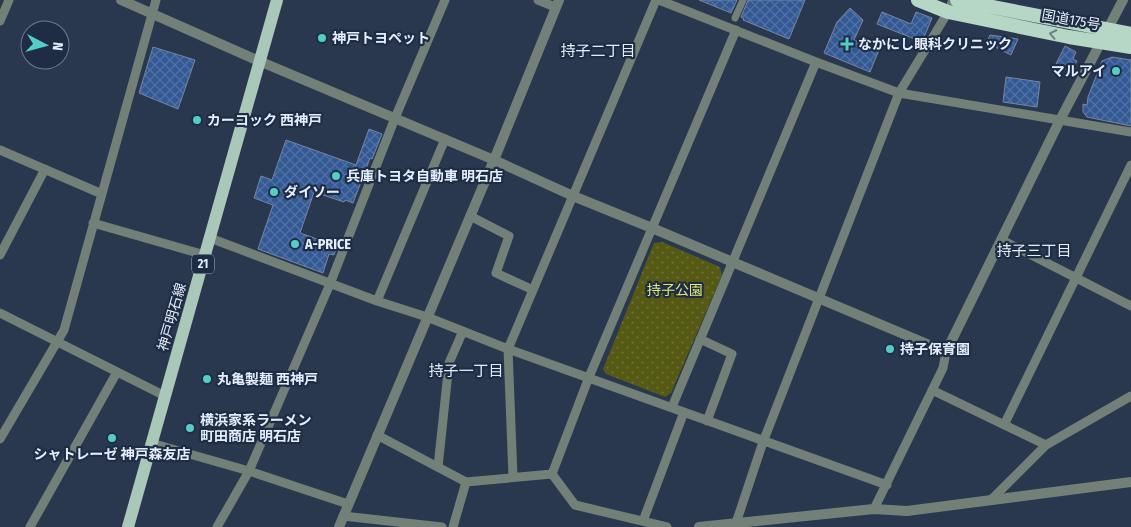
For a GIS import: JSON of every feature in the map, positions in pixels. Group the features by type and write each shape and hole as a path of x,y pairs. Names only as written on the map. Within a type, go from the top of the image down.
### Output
{"highway":[{"name":"国道175号","path":"918,0 953,4 1104,36 1131,47"},
{"name":"国道175号","path":"1104,36 1131,34"}],"main road":[{"name":"神戸明石線","path":"128,527 277,0"}],"street":[{"path":"0,21 9,0"},
{"path":"121,0 259,61 494,160 573,196 946,352"},
{"path":"0,439 64,330 156,0"},
{"path":"217,527 249,471 330,284 395,118 445,0"},
{"path":"338,527 494,160 557,4 538,0"},
{"path":"513,478 508,349 658,0 899,93 1131,132"},
{"path":"735,18 743,0"},
{"path":"874,509 943,368 946,352 1060,120 1123,0"},
{"path":"736,523 764,442 899,93 953,4"},
{"path":"552,474 589,377 736,30"},
{"path":"672,407 816,62"},
{"path":"377,301 445,139"},
{"path":"0,150 102,194"},
{"path":"1004,425 1131,165"},
{"path":"0,255 45,169"},
{"path":"470,216 510,236 496,273 533,290"},
{"path":"93,223 205,255"},
{"path":"210,238 330,284 427,317 508,349 887,485"},
{"path":"1002,240 1131,306"},
{"path":"0,313 165,396"},
{"path":"438,467 449,363 463,331"},
{"path":"700,339 732,354 707,421"},
{"path":"30,527 117,372"},
{"path":"932,390 1046,445"},
{"path":"990,500 1046,445 1131,396"},
{"path":"643,521 684,412"},
{"path":"377,436 466,482 552,474"},
{"path":"151,443 249,471 348,504"},
{"path":"552,474 575,505 667,527"},
{"path":"453,527 466,482"},
{"path":"699,527 874,509 907,511 1131,482"},
{"path":"343,516 442,527"}],"green space":[{"name":"持子公園","path":"662,242 720,267 722,275 671,393 665,397 606,374 603,369 654,243"}],"building":[{"path":"699,0 737,0 731,13"},
{"path":"748,0 805,0 789,39 743,20 741,17"},
{"path":"850,8 863,20 854,40 879,50 870,72 824,53 837,22"},
{"path":"882,12 911,24 916,12 932,18 922,42 877,24"},
{"path":"990,35 1018,39 1011,55 987,43"},
{"path":"1065,46 1076,52 1073,59 1077,61 1071,72 1056,64"},
{"path":"153,47 195,60 178,109 139,93"},
{"path":"1112,57 1131,60 1131,126 1087,117 1083,112 1083,104 1087,105 1088,97 1102,61"},
{"path":"1006,77 1040,82 1037,107 1003,102"},
{"path":"369,129 382,134 372,159 370,158 353,203 314,192 300,233 323,241 324,237 334,240 332,244 337,246 334,255 329,254 323,273 258,249 273,205 254,198 261,176 272,180 286,140 356,165"}],"place":[{"name":"神戸トヨペット","path":"322,38"},
{"name":"なかにし眼科クリニック","path":"847,44"},
{"name":"マルアイ","path":"1116,71"},
{"name":"カーコック 西神戸","path":"197,120"},
{"name":"兵庫トヨタ自動車 明石店","path":"336,176"},
{"name":"ダイソー","path":"274,192"},
{"name":"A-PRICE","path":"295,244"},
{"name":"持子保育園","path":"890,349"},
{"name":"丸亀製麺 西神戸","path":"207,379"},
{"name":"横浜家系ラーメン 町田商店 明石店","path":"190,428"},
{"name":"シャトレーゼ 神戸森友店","path":"112,438"}],"district":[{"name":"持子二丁目","path":"598,51"},
{"name":"持子三丁目","path":"1034,251"},
{"name":"持子一丁目","path":"466,371"}]}
